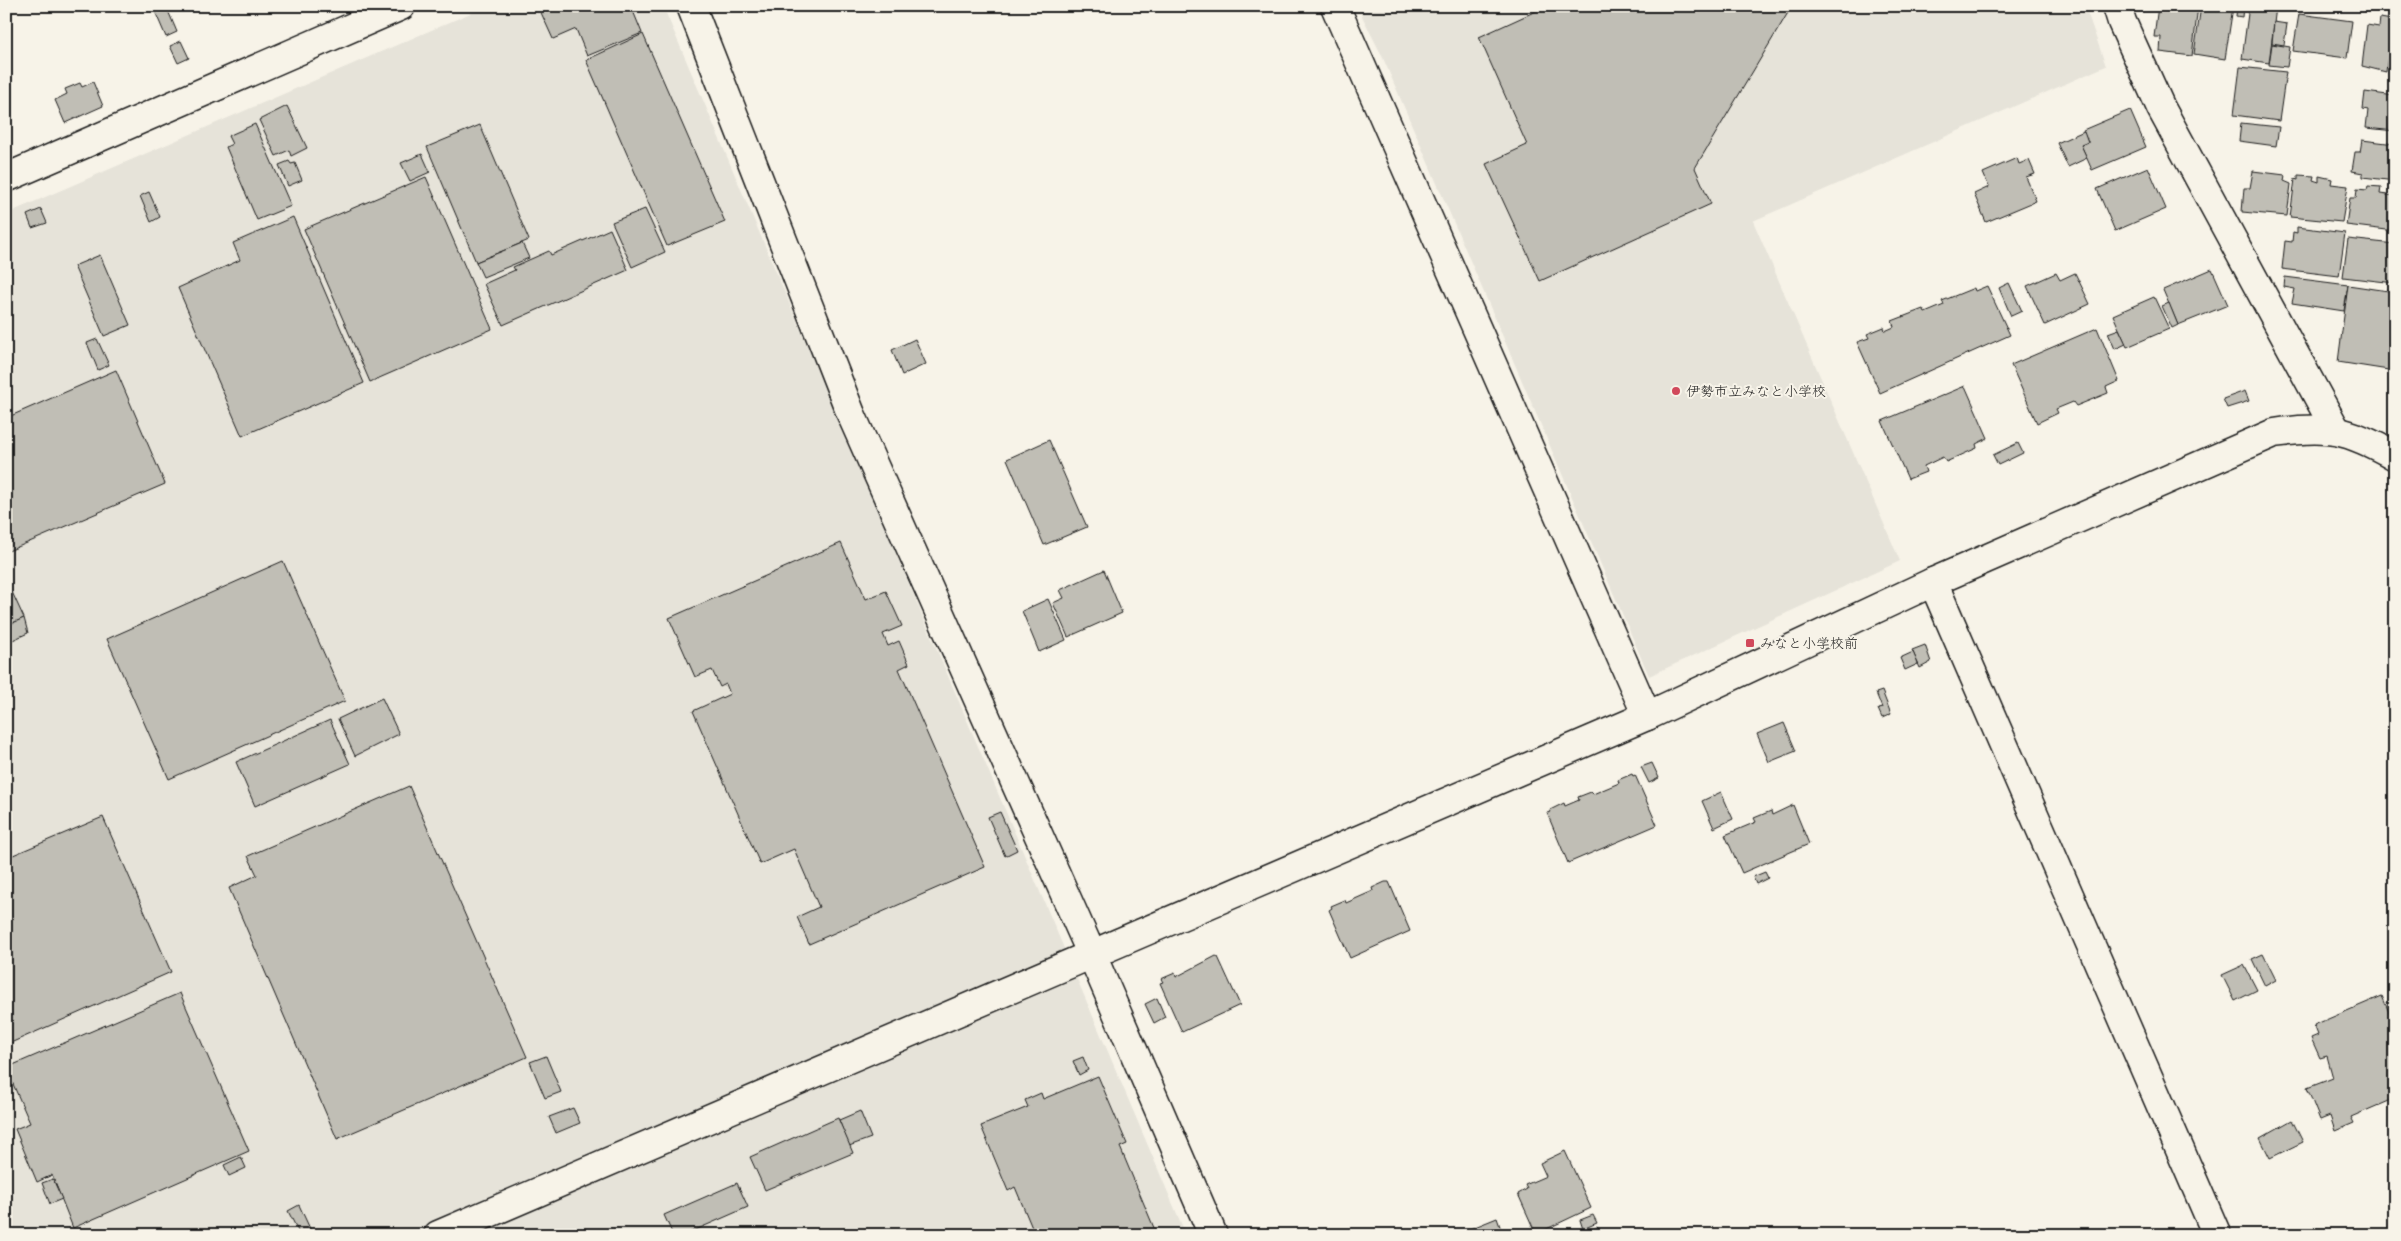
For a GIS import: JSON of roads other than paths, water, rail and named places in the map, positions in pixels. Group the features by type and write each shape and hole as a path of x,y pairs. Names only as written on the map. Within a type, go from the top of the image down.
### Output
{"street":[{"path":"6,178 401,6"},
{"path":"691,6 851,414 1092,956 1213,1235"},
{"path":"1335,6 1647,716"},
{"path":"2117,6 2122,22 2161,108 2336,430"},
{"path":"438,1235 1092,956 1647,716 1933,582 2274,433 2304,429 2336,430 2370,442 2395,456"},
{"path":"1933,582 2217,1235"}],"place":[{"name":"伊勢市立みなと小学校","path":"1676,391"},
{"name":"みなと小学校前","path":"1750,643"}]}
